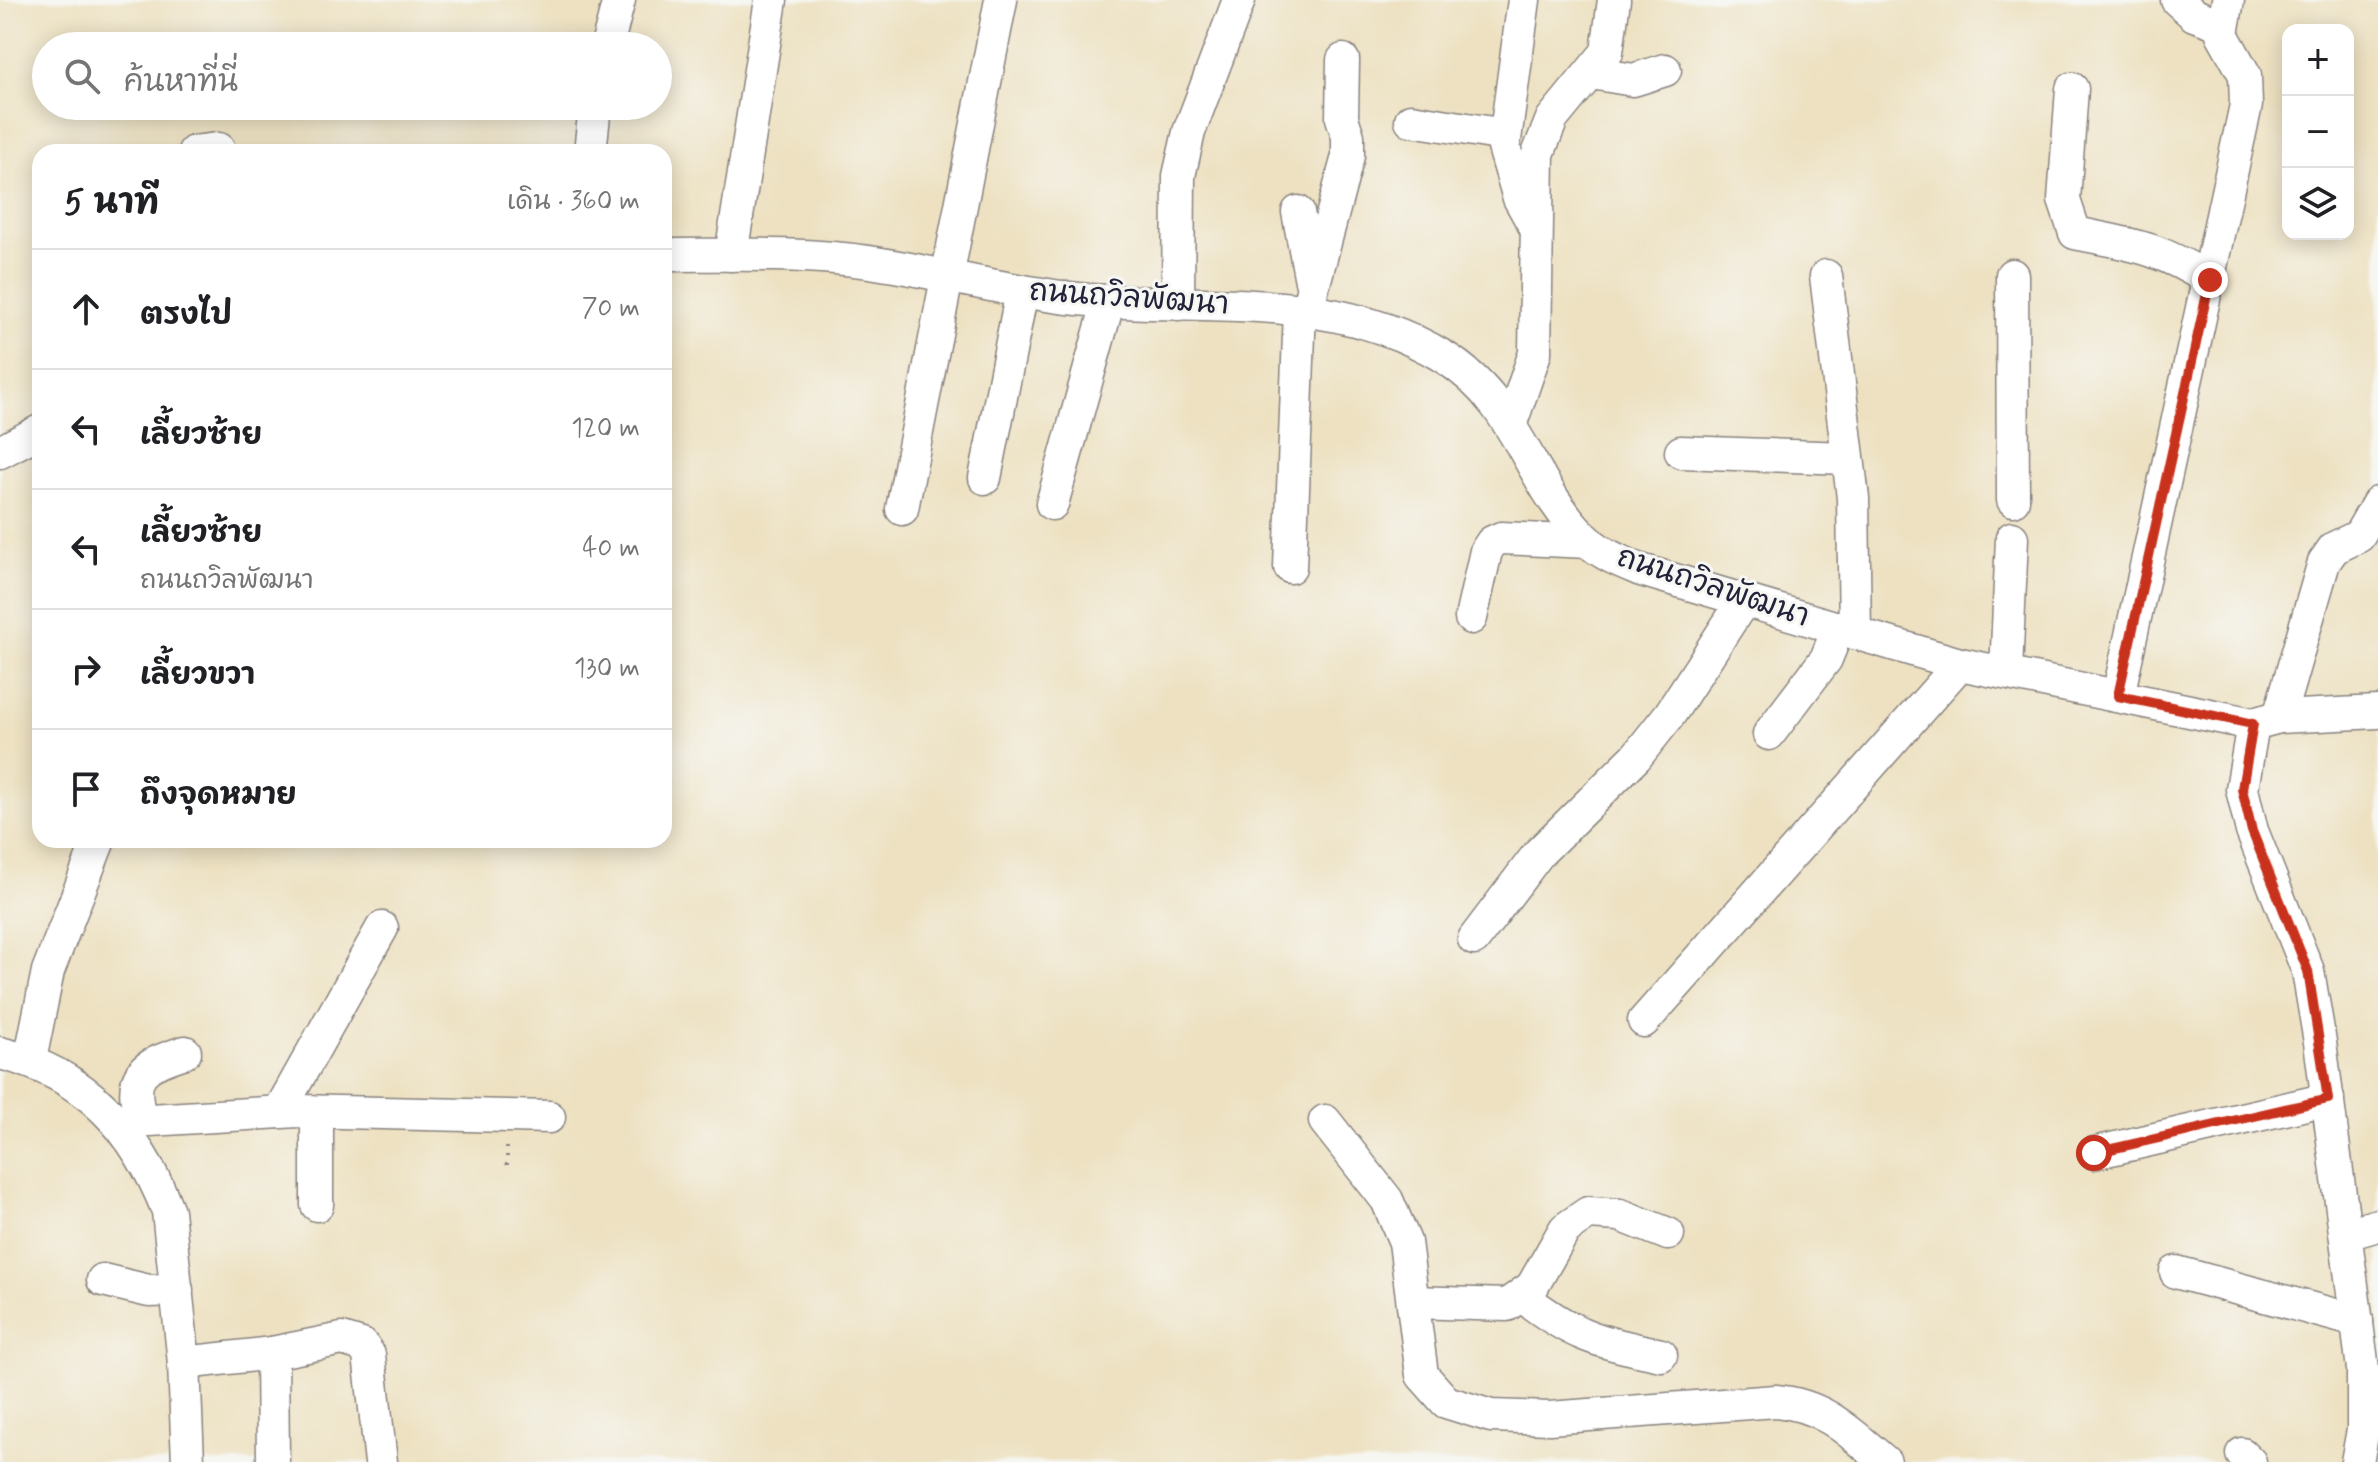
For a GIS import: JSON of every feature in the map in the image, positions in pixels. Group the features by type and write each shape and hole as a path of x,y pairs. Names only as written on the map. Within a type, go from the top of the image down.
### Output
{"street":[{"path":"611,32 619,0"},
{"path":"731,255 771,0"},
{"path":"902,509 1001,0"},
{"path":"1178,304 1179,176 1189,132 1239,0"},
{"path":"1524,0 1505,135 1509,172 1537,232"},
{"path":"1511,423 1535,353 1538,154 1543,135 1552,119 1607,52 1614,0"},
{"path":"2118,696 2246,105 2245,75 2222,34 2225,12 2194,15 2177,0"},
{"path":"1306,301 1348,156 1348,136 1342,118 1343,60"},
{"path":"1592,73 1633,80 1665,70"},
{"path":"2072,89 2064,200 2075,233 2140,244 2175,258 2210,280"},
{"path":"591,144 593,120"},
{"path":"1411,120 1505,135"},
{"path":"1290,567 1306,301 1298,212"},
{"name":"ถนนถวิลพัฒนา","path":"672,255 789,254 869,262 1022,291 1109,300 1178,304 1306,301 1398,332 1446,358 1491,396 1511,423 1563,513 1589,542 1641,570 1960,664 2118,696 2266,720 2378,712"},
{"path":"2012,275 2013,500"},
{"path":"1769,734 1847,630 1853,498 1826,276"},
{"path":"985,478 1022,291"},
{"path":"1052,504 1109,300"},
{"path":"1681,452 1848,458"},
{"path":"2357,1462 2363,1430 2363,1369 2308,971 2252,831 2242,789 2324,562 2334,548 2359,536 2378,503"},
{"path":"1471,618 1486,551 1492,542 1501,538 1589,542"},
{"path":"2006,672 2012,538"},
{"path":"1474,939 1539,853 1636,757 1670,714 1744,600"},
{"path":"1644,1021 1960,664"},
{"path":"96,848 15,1056 81,1086 129,1121 168,1211 184,1363 188,1462"},
{"path":"279,1112 382,928"},
{"path":"129,1121 135,1082 151,1063 185,1052"},
{"path":"2094,1153 2328,1099"},
{"path":"129,1121 279,1112 549,1117"},
{"path":"317,1112 317,1205"},
{"path":"1325,1121 1387,1200 1405,1242 1422,1375 1432,1391 1463,1409 1491,1416 1549,1418 1776,1401 1800,1403 1840,1422 1885,1462"},
{"path":"1413,1302 1507,1305 1532,1287 1565,1229 1588,1213 1620,1215 1668,1234"},
{"path":"2346,1234 2378,1225"},
{"path":"2176,1272 2357,1321"},
{"path":"103,1280 149,1291 177,1290"},
{"path":"1521,1295 1550,1318 1588,1339 1661,1355"},
{"path":"184,1363 272,1353 342,1339 362,1345 369,1355 381,1462"},
{"path":"272,1353 273,1462"},
{"path":"2371,1462 2378,1460"}],"route":[{"path":"2094,1153 2328,1099 2308,971 2252,831 2242,789 2253,724 2118,696 2210,280"}]}
